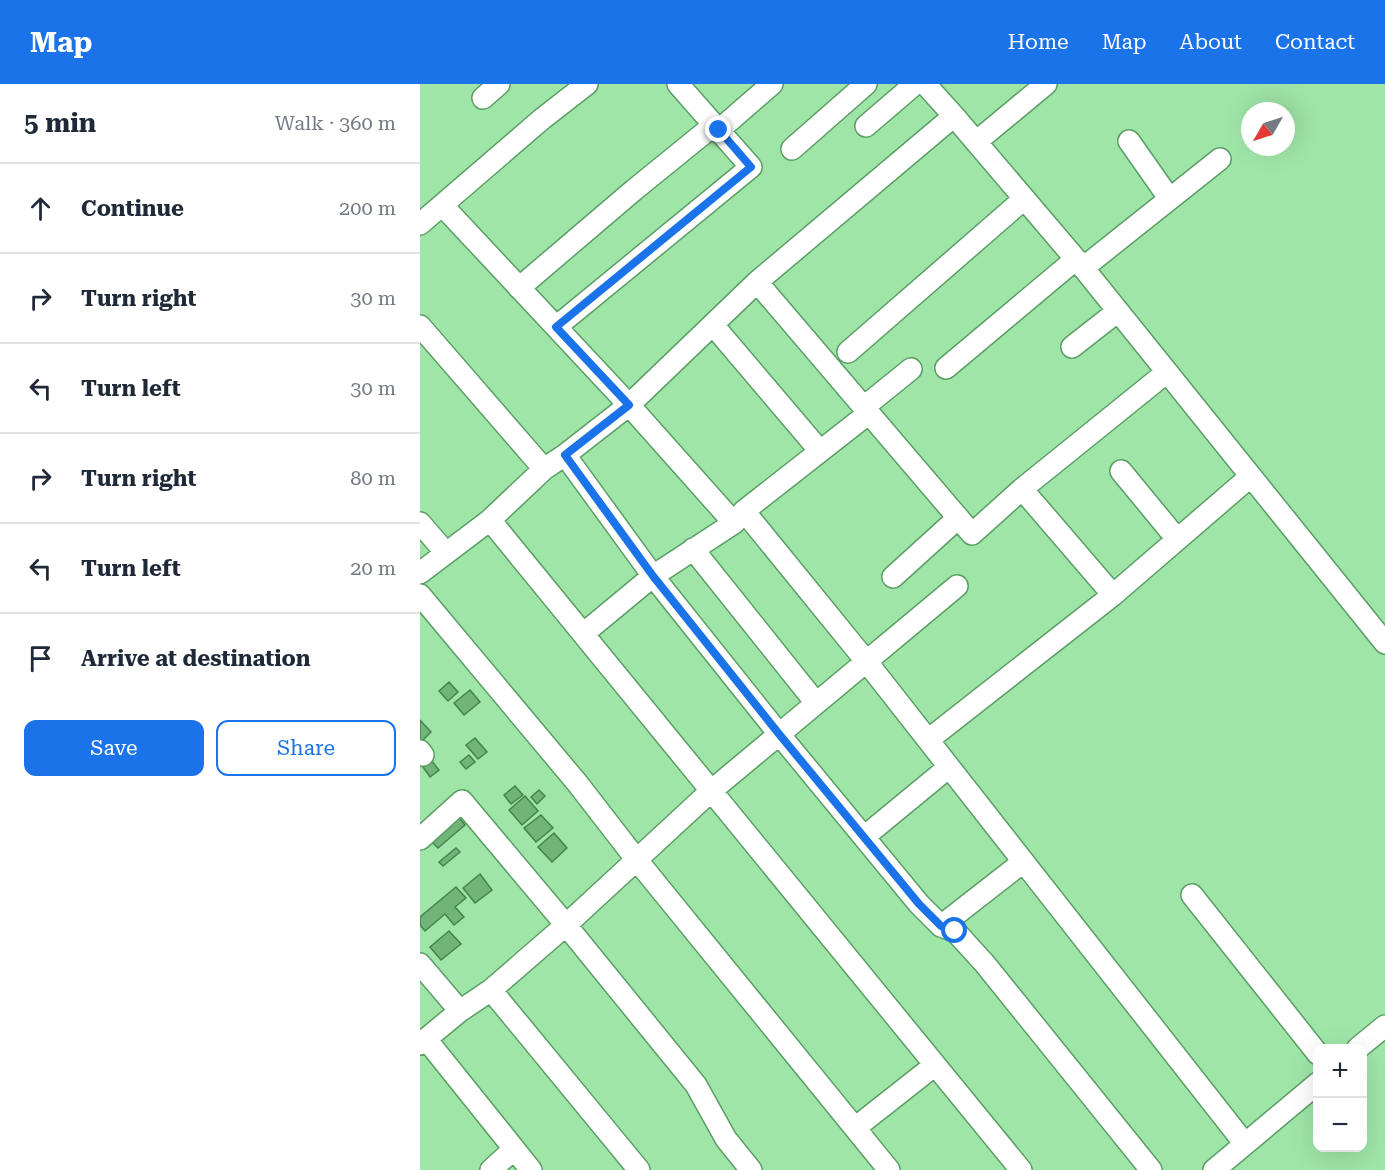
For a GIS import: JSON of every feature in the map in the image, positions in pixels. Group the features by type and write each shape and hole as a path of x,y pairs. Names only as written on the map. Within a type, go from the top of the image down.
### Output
{"street":[{"path":"420,224 542,119 587,84"},
{"path":"556,327 751,167 678,84"},
{"path":"519,288 634,190 772,84"},
{"path":"792,149 866,84"},
{"path":"866,126 915,84"},
{"path":"925,84 1079,263 1385,643"},
{"path":"976,142 1046,84"},
{"path":"420,573 490,520 544,469 629,405 757,282 954,116"},
{"path":"1129,141 1169,198"},
{"path":"946,368 1079,263 1220,159"},
{"path":"848,352 1024,199"},
{"path":"442,205 629,405 739,517 866,662 1245,1144"},
{"path":"757,282 972,534 1022,489 1167,372"},
{"path":"1072,347 1118,311"},
{"path":"713,325 820,452"},
{"path":"420,326 544,469"},
{"path":"583,634 653,576 739,517 820,452 910,369"},
{"path":"565,455 653,576 779,734 919,904 941,926 955,931 985,964 1150,1170"},
{"path":"1120,471 1177,539"},
{"path":"928,740 1113,594 1251,476"},
{"path":"1022,489 1113,594"},
{"path":"893,577 958,518"},
{"path":"490,520 1021,1170"},
{"path":"420,523 446,553"},
{"path":"693,549 816,703"},
{"path":"531,1170 423,1041 491,990 566,925 711,791 957,586"},
{"path":"420,595 578,784 636,859 889,1170"},
{"path":"864,837 949,767"},
{"path":"420,839 462,801 696,1085 726,1139 751,1170"},
{"path":"941,926 1023,862"},
{"path":"1192,895 1313,1049"},
{"path":"420,964 460,1011"},
{"path":"491,990 639,1170"},
{"path":"1363,1044 1385,1026"},
{"path":"855,1128 935,1065"},
{"path":"1214,1170 1313,1086"},
{"path":"491,1170 514,1149"}],"building":[{"path":"449,682 458,692 448,701 439,691"},
{"path":"470,690 480,702 464,715 454,703"},
{"path":"420,720 431,732 421,742 420,741"},
{"path":"475,738 487,752 478,759 466,745"},
{"path":"469,755 475,762 466,769 460,762"},
{"path":"431,760 439,770 430,777 423,767"},
{"path":"515,786 523,795 511,804 504,795"},
{"path":"539,790 545,796 537,804 531,797"},
{"path":"525,796 538,811 522,825 509,810"},
{"path":"457,815 465,825 438,848 429,839"},
{"path":"541,815 553,828 536,842 524,828"},
{"path":"554,833 567,848 552,862 538,847"},
{"path":"456,848 460,852 443,866 439,862"},
{"path":"480,874 492,890 475,903 463,888"},
{"path":"456,887 466,898 455,907 464,917 454,925 445,914 425,931 420,925 420,917"},
{"path":"449,931 461,944 441,960 430,947"}],"route":[{"path":"719,130 751,167 556,327 629,405 565,455 653,576 779,734 919,904 941,926 955,931"}]}
